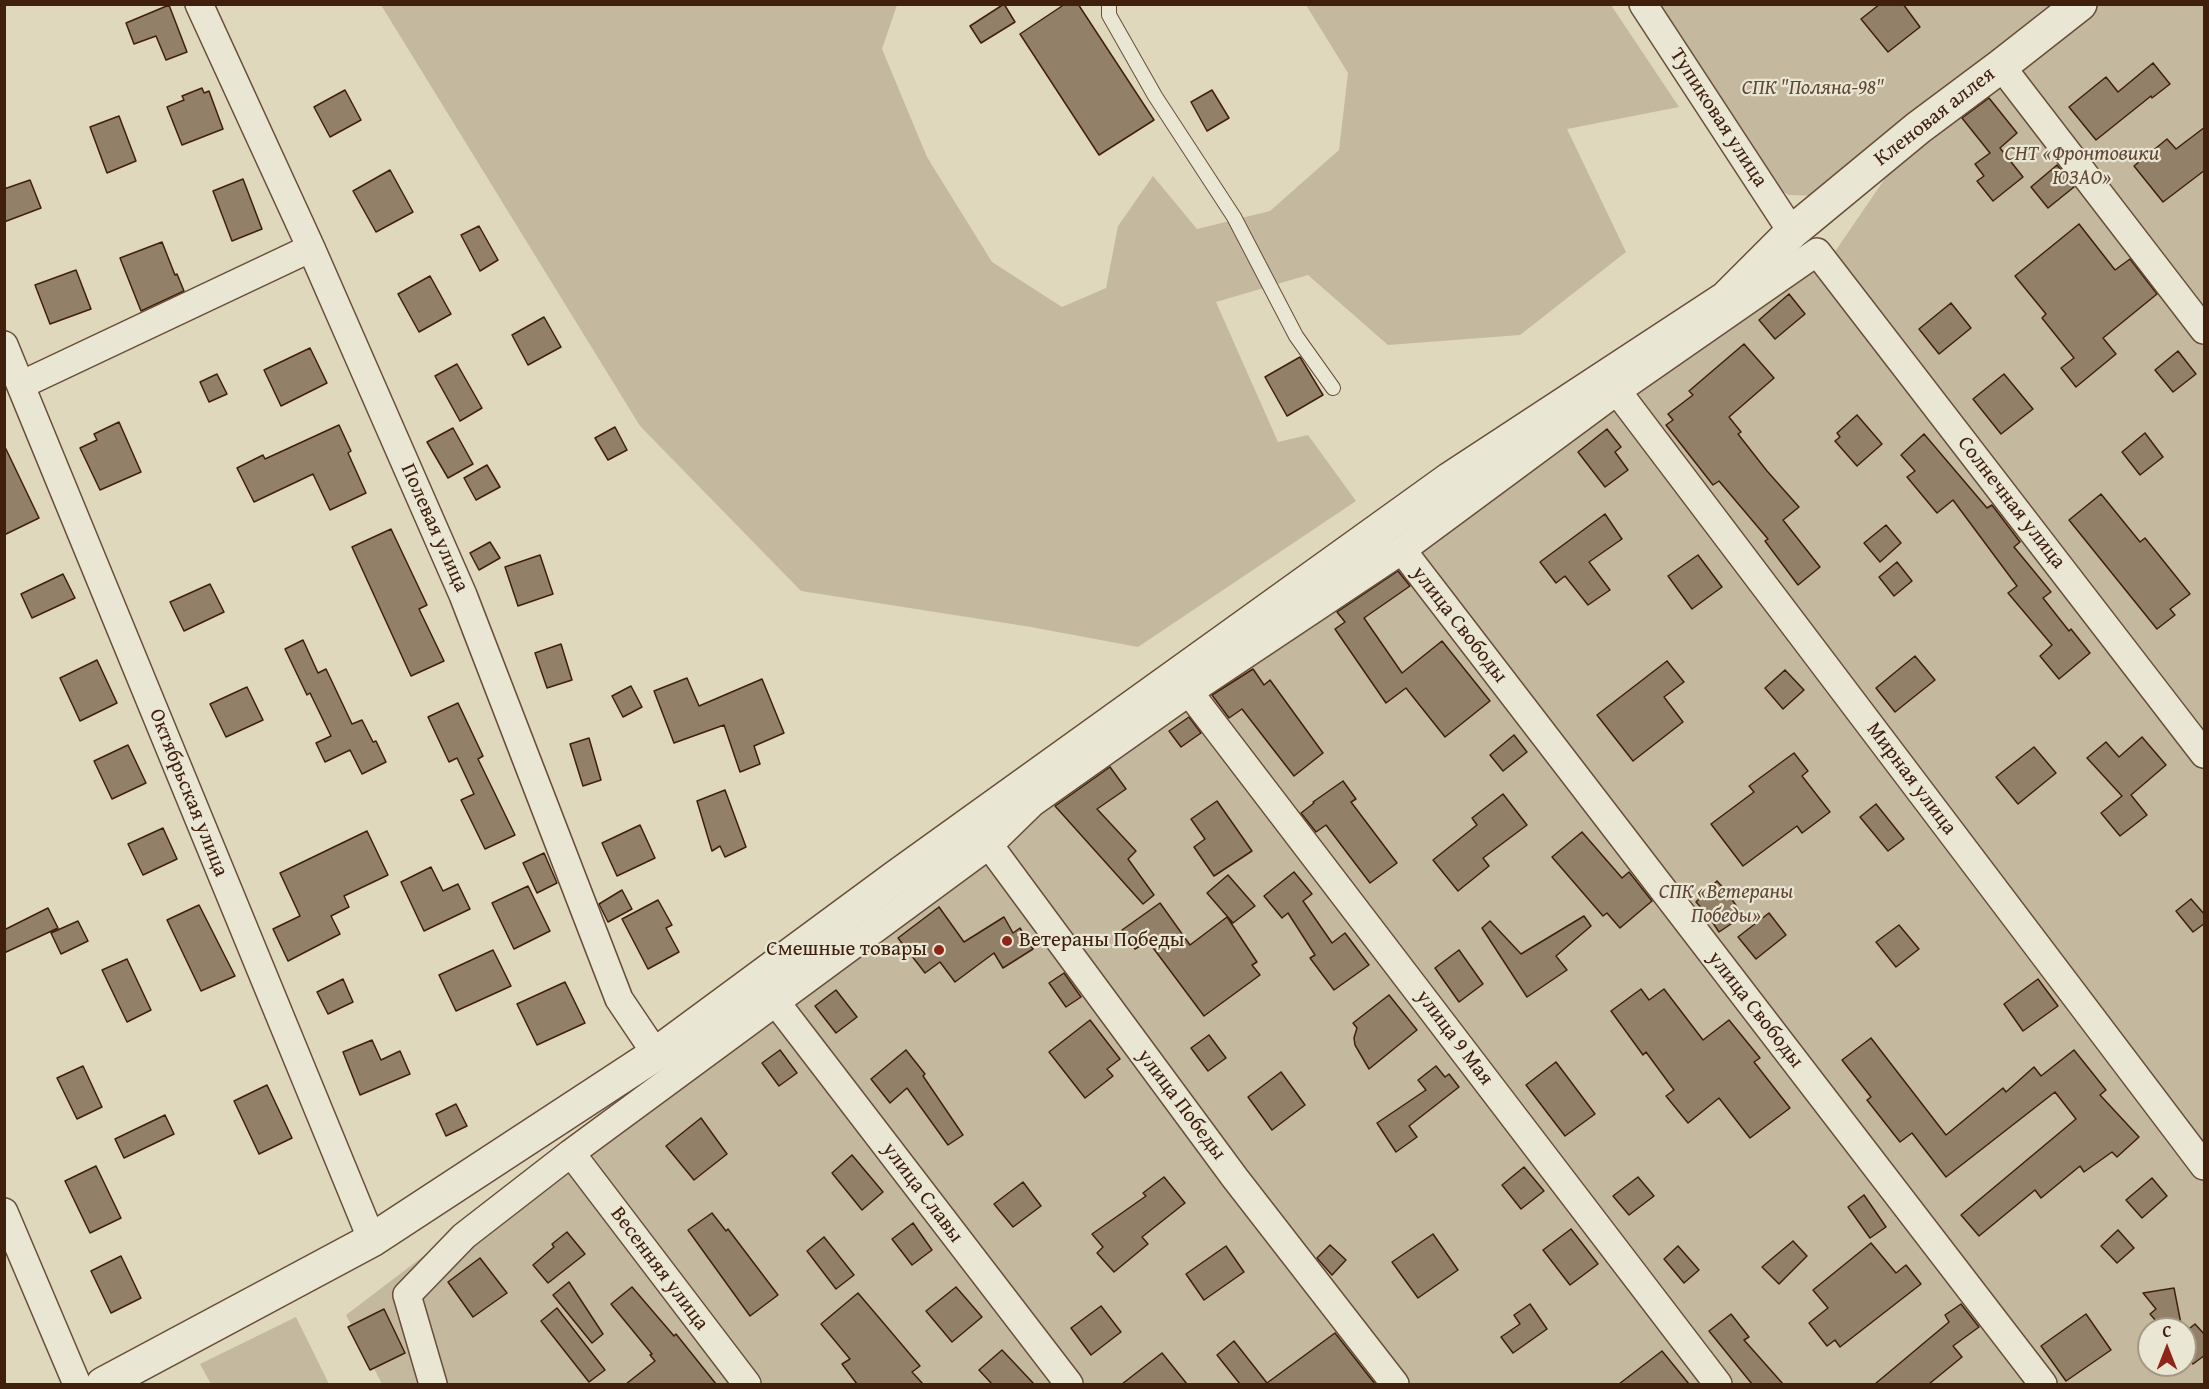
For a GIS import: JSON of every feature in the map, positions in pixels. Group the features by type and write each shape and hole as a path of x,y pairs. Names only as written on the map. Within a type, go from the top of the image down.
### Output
{"street":[{"name":"Полевая улица","path":"200,4 311,248 464,595 619,999 656,1054"},
{"name":"Тупиковая улица","path":"1643,4 1792,232"},
{"name":"Кленовая аллея","path":"103,1384 372,1240 656,1054 767,990 981,834 1450,479 1726,298 1792,232 1918,128 2080,4"},
{"path":"2001,66 2205,330"},
{"path":"21,385 311,248"},
{"name":"Солнечная улица","path":"1617,391 1817,252 2205,754"},
{"name":"Октябрьская улица","path":"4,345 372,1240"},
{"path":"981,834 1032,803 1189,692 1402,550 1617,391"},
{"name":"Мирная улица","path":"1617,391 2205,1166"},
{"name":"улица Свободы","path":"1402,550 2043,1384"},
{"name":"улица 9 Мая","path":"1189,692 1718,1384"},
{"name":"улица Победы","path":"981,834 1235,1178 1395,1384"},
{"path":"433,1384 407,1296 464,1236 571,1153 767,990"},
{"name":"улица Славы","path":"767,990 1069,1384"},
{"name":"Весенняя улица","path":"571,1153 747,1384"},
{"path":"4,1212 77,1384"}],"lane":[{"path":"1108,4 1109,15 1155,96 1234,217 1296,336 1333,388"}],"green space":[{"path":"381,5 897,5 882,49 927,157 992,262 1062,307 1106,288 1118,226 1153,176 1197,229 1270,211 1339,150 1348,73 1306,5 1611,5 1679,107 1567,129 1626,252 1520,335 1388,345 1308,275 1216,302 1278,442 1308,435 1356,501 1138,647 1031,627 801,591 640,426"},
{"name":"СПК \"Поляна-98\"","path":"1657,5 2052,5 1817,196 1789,195 1775,187"},
{"name":"СПК «Ветераны Победы»","path":"2091,5 2204,5 2204,1384 382,1384 346,1315 911,885 1834,253 1908,145"},
{"path":"296,1317 329,1384 211,1384 200,1364"}],"building":[{"path":"1004,4 1015,22 981,43 970,26"},
{"path":"1065,4 1078,4 1154,120 1099,155 1020,34"},
{"path":"1880,4 1903,4 1920,27 1888,52 1861,19"},
{"path":"169,5 187,52 166,60 156,36 134,44 126,23"},
{"path":"2153,63 2170,84 2152,98 2151,96 2096,140 2069,107 2106,77 2118,92"},
{"path":"202,88 204,93 209,91 223,129 182,145 167,107 184,100 182,96"},
{"path":"345,90 361,120 330,137 314,107"},
{"path":"1212,90 1229,118 1207,131 1191,102"},
{"path":"1989,98 2017,133 2000,148 2023,177 1993,201 1977,181 1984,176 1975,164 1990,153 1962,118"},
{"path":"119,116 136,161 107,173 90,127"},
{"path":"2205,127 2205,170 2163,202 2134,166 2167,139 2176,149"},
{"path":"2057,165 2074,187 2048,208 2031,187"},
{"path":"390,170 413,212 376,232 353,191"},
{"path":"243,179 262,229 232,241 213,191"},
{"path":"30,180 41,208 4,222 4,189"},
{"path":"2079,224 2115,270 2130,259 2157,294 2103,338 2116,354 2076,387 2061,368 2074,358 2042,318 2046,314 2015,276"},
{"path":"479,226 498,260 480,271 461,235"},
{"path":"162,242 184,291 141,311 120,258"},
{"path":"76,270 91,309 50,324 35,285"},
{"path":"430,276 451,314 419,332 398,294"},
{"path":"1789,294 1805,314 1775,339 1759,320"},
{"path":"1951,303 1971,328 1939,354 1919,329"},
{"path":"544,317 561,347 528,365 512,335"},
{"path":"1744,344 1774,378 1729,417 1741,432 1738,434 1799,507 1783,520 1820,567 1798,585 1765,541 1768,539 1719,481 1713,485 1666,425 1673,420 1668,414 1693,395 1689,391"},
{"path":"310,348 327,383 281,406 264,370"},
{"path":"2178,351 2196,374 2173,392 2155,370"},
{"path":"1300,357 1323,395 1287,416 1265,377"},
{"path":"457,364 482,408 460,421 435,376"},
{"path":"217,374 227,394 209,402 200,382"},
{"path":"2004,374 2033,409 2001,434 1973,399"},
{"path":"1857,415 1882,444 1857,466 1835,441 1840,437 1837,433"},
{"path":"119,422 141,472 100,490 80,448 97,440 94,434"},
{"path":"339,425 351,451 348,453 366,493 330,510 313,474 254,502 237,468 263,455 265,459"},
{"path":"615,427 627,450 608,460 595,438"},
{"path":"453,428 473,464 448,478 427,442"},
{"path":"1607,429 1621,447 1615,452 1628,470 1605,487 1578,452"},
{"path":"2145,433 2163,457 2140,475 2122,452"},
{"path":"1924,434 1987,508 1992,505 2020,542 2014,547 2051,592 2043,598 2090,653 2059,679 2040,656 2052,645 2008,593 2017,586 1953,500 1937,513 1907,477 1915,471 1901,455"},
{"path":"4,445 39,518 4,535"},
{"path":"487,465 500,487 476,500 464,478"},
{"path":"2101,494 2140,542 2145,538 2190,594 2170,609 2175,615 2157,629 2069,520"},
{"path":"1605,514 1622,539 1589,562 1610,590 1588,605 1565,576 1556,583 1540,562"},
{"path":"1886,525 1901,543 1880,562 1864,543"},
{"path":"391,529 427,605 419,609 444,661 411,676 352,547"},
{"path":"490,542 500,558 479,570 470,553"},
{"path":"540,555 553,594 518,606 505,567"},
{"path":"1698,555 1722,587 1692,609 1668,576"},
{"path":"1897,562 1912,581 1894,596 1879,577"},
{"path":"1398,571 1410,586 1364,618 1402,673 1442,641 1490,701 1445,737 1406,688 1386,703 1335,629 1345,622 1337,612"},
{"path":"63,574 75,598 32,618 21,594"},
{"path":"210,584 224,612 184,631 170,602"},
{"path":"303,640 318,673 326,669 352,724 362,720 386,762 362,774 350,750 325,762 316,743 331,736 310,693 307,695 285,649"},
{"path":"561,644 572,680 547,688 535,653"},
{"path":"1915,656 1935,680 1895,712 1876,688"},
{"path":"97,660 117,703 80,721 60,678"},
{"path":"1667,661 1684,682 1664,697 1683,722 1633,761 1597,715"},
{"path":"1253,669 1264,685 1270,680 1323,753 1294,776 1242,709 1229,718 1212,695"},
{"path":"1785,670 1804,690 1783,709 1765,688"},
{"path":"687,678 699,706 762,679 784,733 754,746 760,764 740,772 724,725 674,743 654,691"},
{"path":"631,686 642,707 623,717 612,696"},
{"path":"247,687 263,720 226,737 210,704"},
{"path":"458,703 483,756 478,759 515,835 485,849 461,800 474,794 457,758 449,762 428,717"},
{"path":"1189,717 1201,733 1181,747 1169,731"},
{"path":"1514,735 1527,752 1503,771 1490,755"},
{"path":"2142,737 2166,765 2131,795 2147,815 2120,836 2101,813 2122,796 2087,758 2106,742 2119,757"},
{"path":"589,738 601,780 583,786 570,744"},
{"path":"128,745 146,783 112,799 94,761"},
{"path":"2034,747 2056,773 2018,804 1996,777"},
{"path":"1794,753 1808,771 1802,776 1830,812 1802,833 1797,826 1743,866 1711,824 1754,792 1749,786"},
{"path":"1110,767 1126,789 1097,809 1136,851 1128,859 1154,895 1143,904 1055,806"},
{"path":"1343,781 1356,799 1351,802 1397,863 1370,883 1326,825 1316,832 1301,813"},
{"path":"725,790 746,847 725,857 720,846 712,851 697,801"},
{"path":"1503,794 1527,825 1483,858 1489,866 1458,891 1433,860 1477,825 1472,818"},
{"path":"1217,801 1252,851 1214,876 1194,847 1205,839 1191,819"},
{"path":"1876,804 1904,839 1888,851 1860,817"},
{"path":"640,825 655,858 617,876 602,843"},
{"path":"163,828 177,859 143,875 128,844"},
{"path":"367,831 388,875 344,896 349,907 331,916 340,934 288,961 273,929 300,916 280,873"},
{"path":"1582,832 1622,878 1629,872 1652,901 1620,928 1607,913 1603,916 1552,857"},
{"path":"544,853 557,883 537,893 523,863"},
{"path":"431,867 443,891 458,884 470,909 424,931 401,882"},
{"path":"1294,872 1312,894 1303,901 1332,943 1345,933 1369,965 1334,990 1310,958 1315,955 1288,913 1282,918 1264,896"},
{"path":"1228,875 1255,906 1233,923 1207,893"},
{"path":"1717,881 1743,916 1719,932 1696,902"},
{"path":"528,886 550,931 514,949 492,903"},
{"path":"622,890 632,909 608,922 599,904"},
{"path":"2191,899 2205,915 2205,923 2193,932 2176,911"},
{"path":"658,900 672,925 666,928 679,952 648,969 622,919"},
{"path":"1160,903 1190,945 1227,917 1257,962 1252,965 1260,975 1204,1016 1148,941 1135,949 1122,930"},
{"path":"199,905 235,976 201,991 167,920"},
{"name":"Смешные товары","path":"939,907 964,942 1004,917 1013,933 1020,928 1033,949 1003,968 994,953 955,982 940,962 925,973 898,938"},
{"path":"48,908 58,928 4,953 4,930"},
{"path":"1769,913 1786,935 1756,959 1738,937"},
{"path":"1584,916 1591,926 1556,956 1567,970 1527,997 1482,928 1490,921 1521,954"},
{"path":"78,921 88,941 61,954 51,933"},
{"path":"1899,925 1919,949 1896,967 1876,942"},
{"path":"493,950 511,986 456,1011 439,975"},
{"path":"1459,950 1483,984 1459,1002 1435,968"},
{"path":"127,959 151,1010 127,1022 102,970"},
{"path":"1064,973 1081,997 1066,1007 1049,983"},
{"path":"343,979 353,1002 328,1014 317,992"},
{"path":"2038,979 2058,1006 2023,1031 2004,1004"},
{"path":"565,982 585,1023 537,1045 517,1004"},
{"path":"1641,989 1649,1000 1664,989 1703,1040 1729,1020 1760,1058 1754,1062 1790,1108 1750,1138 1719,1098 1688,1123 1666,1096 1674,1090 1646,1052 1643,1055 1611,1011"},
{"path":"836,990 857,1017 836,1033 815,1006"},
{"path":"1389,995 1417,1030 1369,1069 1355,1045 1354,1038 1357,1028 1353,1023"},
{"path":"1090,1020 1120,1059 1107,1069 1113,1076 1085,1098 1049,1052"},
{"path":"1209,1035 1226,1058 1208,1071 1191,1048"},
{"path":"1871,1038 1946,1135 2003,1088 2006,1092 2034,1067 2041,1076 2074,1050 2106,1090 2100,1095 2139,1137 2117,1157 2112,1152 2084,1172 2080,1166 2041,1198 2035,1190 1979,1236 1961,1215 2076,1119 2055,1092 1946,1177 1912,1133 1900,1142 1867,1100 1871,1097 1842,1060"},
{"path":"372,1040 381,1060 400,1051 410,1074 360,1095 343,1052"},
{"path":"780,1050 797,1073 779,1086 762,1063"},
{"path":"906,1050 925,1074 923,1076 963,1135 948,1145 907,1088 890,1103 871,1079"},
{"path":"1556,1062 1595,1114 1565,1136 1526,1085"},
{"path":"83,1066 102,1107 77,1119 57,1078"},
{"path":"1436,1066 1445,1077 1449,1074 1459,1087 1409,1126 1417,1137 1396,1152 1377,1123 1426,1090 1418,1080"},
{"path":"1281,1072 1305,1105 1272,1130 1248,1097"},
{"path":"267,1085 292,1138 259,1154 234,1101"},
{"path":"456,1104 467,1126 446,1136 436,1114"},
{"path":"165,1115 174,1134 124,1158 115,1139"},
{"path":"701,1118 727,1154 694,1180 666,1146"},
{"path":"852,1155 883,1192 862,1210 832,1173"},
{"path":"96,1166 121,1218 90,1233 65,1181"},
{"path":"1524,1167 1544,1191 1521,1209 1502,1185"},
{"path":"1164,1177 1185,1203 1142,1237 1148,1244 1114,1272 1097,1253 1103,1247 1092,1234 1146,1196 1143,1193"},
{"path":"1638,1177 1654,1196 1629,1215 1613,1196"},
{"path":"2152,1178 2167,1196 2142,1218 2126,1200"},
{"path":"1023,1182 1041,1206 1013,1227 994,1204"},
{"path":"1864,1195 1886,1227 1870,1238 1848,1207"},
{"path":"712,1213 726,1231 728,1229 778,1295 750,1316 688,1230"},
{"path":"913,1223 932,1250 912,1265 892,1239"},
{"path":"1571,1229 1598,1264 1570,1285 1543,1250"},
{"path":"2118,1230 2134,1248 2117,1263 2101,1246"},
{"path":"567,1232 585,1254 548,1283 533,1265 554,1247 552,1244"},
{"path":"1433,1234 1458,1270 1418,1298 1392,1262"},
{"path":"824,1237 854,1275 836,1289 807,1251"},
{"path":"1793,1241 1807,1256 1779,1284 1762,1267"},
{"path":"1871,1243 1896,1273 1906,1265 1921,1284 1840,1347 1835,1340 1827,1346 1809,1323 1828,1308 1813,1290"},
{"path":"1330,1245 1346,1260 1332,1275 1317,1258"},
{"path":"1226,1246 1244,1272 1204,1300 1186,1274"},
{"path":"1678,1246 1699,1270 1684,1283 1664,1259"},
{"path":"121,1256 141,1298 111,1313 91,1271"},
{"path":"480,1258 507,1293 473,1317 448,1282"},
{"path":"569,1282 603,1334 592,1343 553,1295"},
{"path":"632,1287 674,1336 676,1334 716,1384 626,1384 655,1361 650,1355 652,1354 611,1304"},
{"path":"956,1287 982,1317 952,1342 926,1311"},
{"path":"2174,1288 2180,1317 2153,1317 2150,1314 2156,1309 2143,1293"},
{"path":"858,1293 920,1366 912,1372 923,1384 857,1384 842,1364 850,1359 821,1324"},
{"path":"1530,1304 1547,1329 1513,1353 1501,1337 1520,1324 1514,1315"},
{"path":"1961,1304 1979,1327 1953,1346 1962,1357 1929,1384 1875,1384 1949,1322 1945,1315"},
{"path":"1101,1306 1121,1332 1091,1355 1071,1328"},
{"path":"557,1308 605,1370 589,1382 541,1321"},
{"path":"384,1309 405,1353 370,1370 348,1327"},
{"path":"1731,1314 1749,1337 1744,1340 1783,1384 1752,1384 1709,1331"},
{"path":"2086,1314 2111,1350 2066,1381 2041,1346"},
{"path":"2197,1326 2205,1335 2205,1355 2197,1361"},
{"path":"1335,1333 1375,1384 1240,1384 1217,1355 1234,1341 1267,1383"},
{"path":"1002,1350 1034,1384 992,1384 979,1370"},
{"path":"1662,1351 1689,1384 1619,1384"},
{"path":"1162,1353 1187,1384 1122,1384"}],"place":[{"name":"Ветераны Победы","path":"1007,941"},
{"name":"Смешные товары","path":"939,950"}],"park label":[{"name":"СНТ «Фронтовики ЮЗАО»","path":"2082,167"}]}
